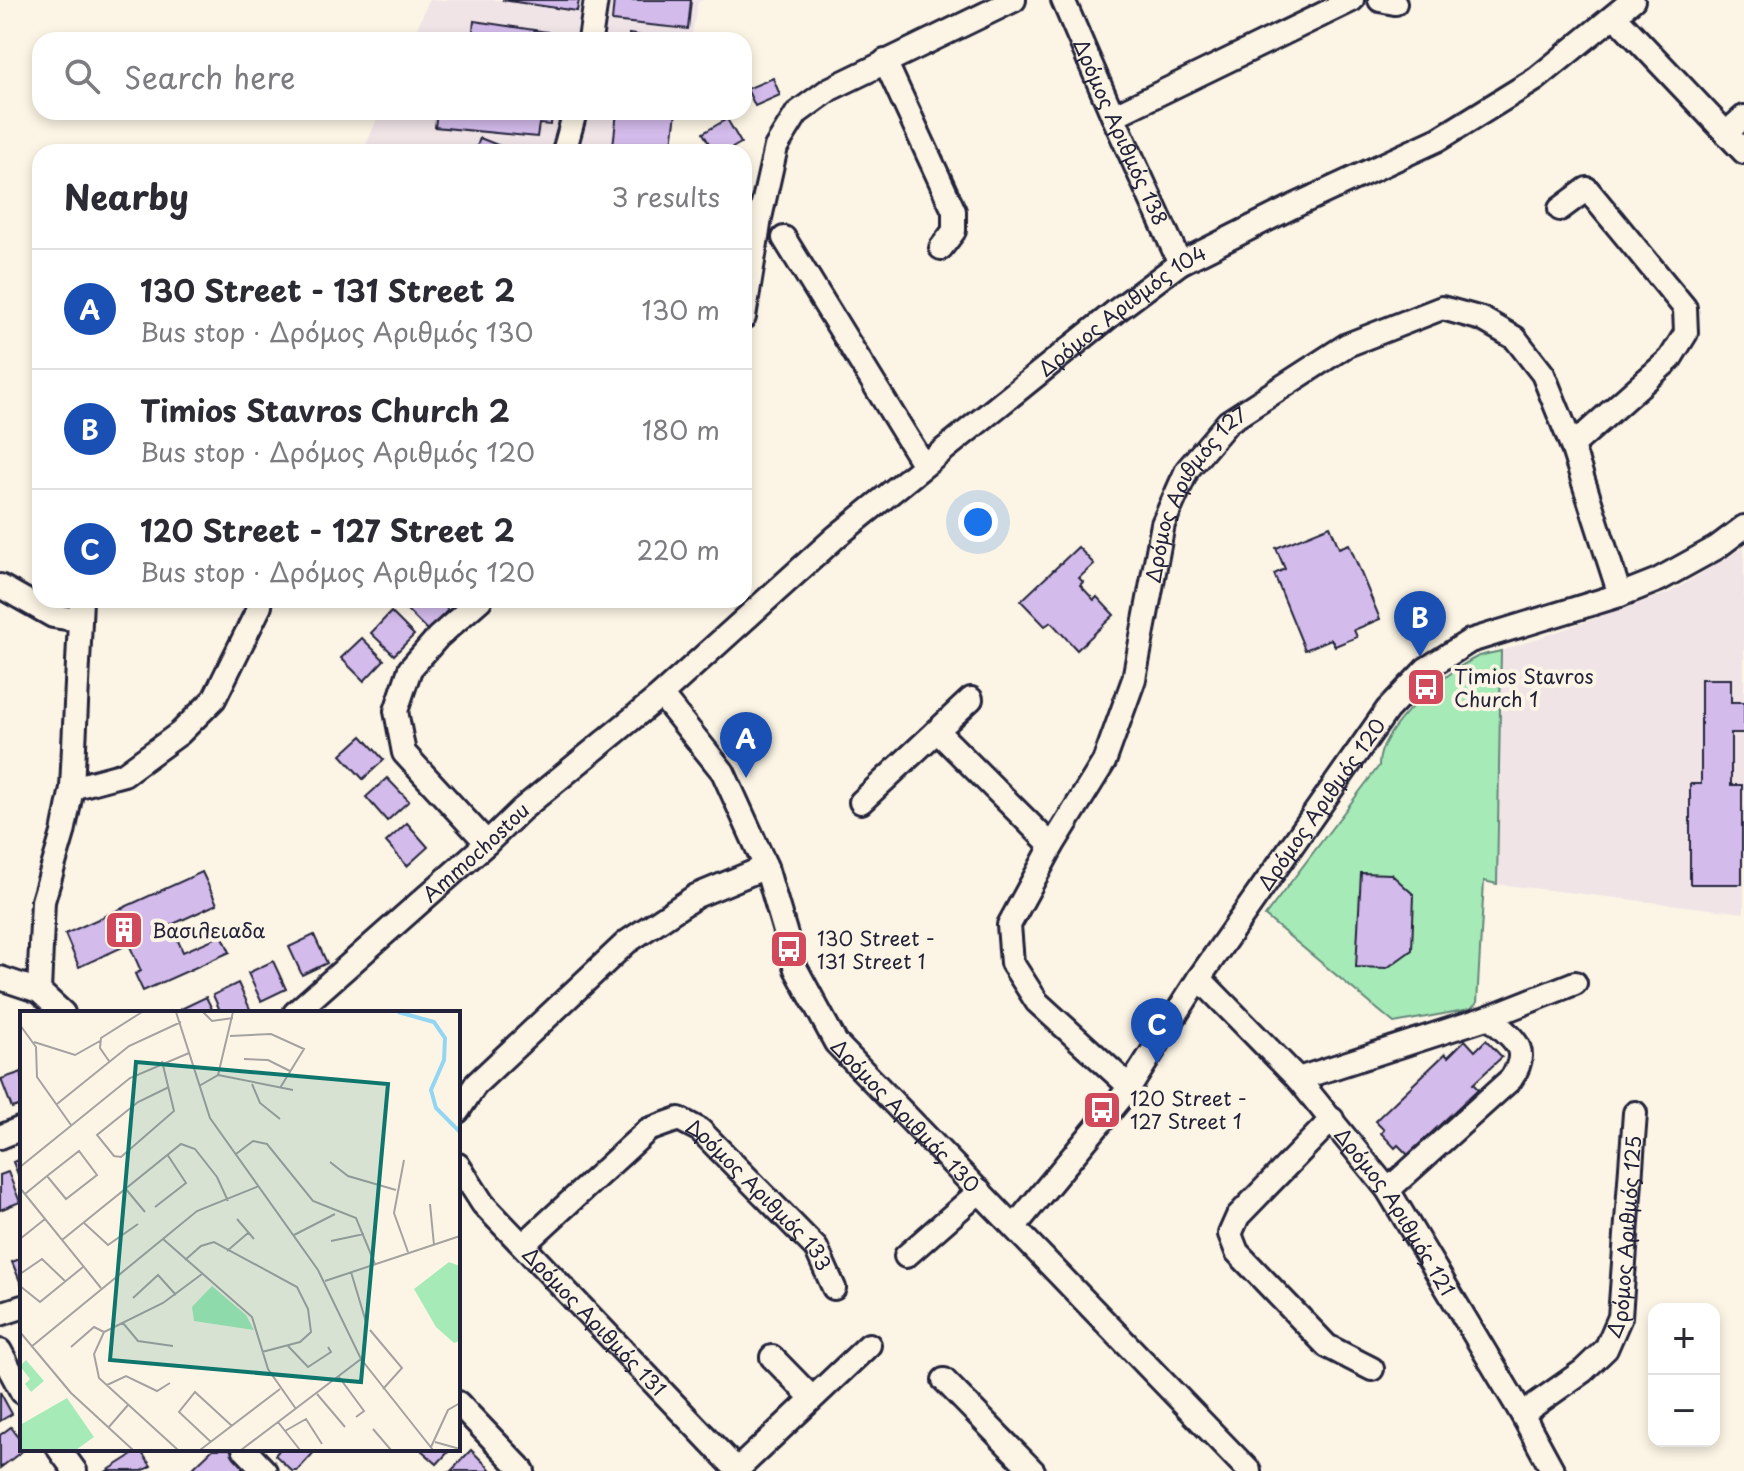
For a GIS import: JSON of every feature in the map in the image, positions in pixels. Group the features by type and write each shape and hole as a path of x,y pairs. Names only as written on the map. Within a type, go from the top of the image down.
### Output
{"street":[{"path":"591,32 596,0"},
{"path":"752,268 776,147 797,113 830,89 1014,0"},
{"name":"Δρόμος Αριθμός 138","path":"1063,0 1180,263"},
{"path":"1113,116 1352,0"},
{"name":"Δρόμος Αριθμός 104","path":"661,695 837,536 1180,263 1439,139 1536,79 1633,0"},
{"path":"1615,16 1744,152"},
{"path":"885,61 954,211 954,231 941,248"},
{"path":"1726,133 1744,117"},
{"path":"566,144 573,120"},
{"path":"1560,209 1587,189 1685,308 1686,317 1686,333 1670,359 1572,446"},
{"path":"784,238 924,465"},
{"name":"Δρόμος Αριθμός 127","path":"1130,1087 1037,1002 1012,963 1009,925 1052,846 1104,762 1134,679 1163,524 1187,470 1228,422 1347,345 1442,308 1482,319 1515,338 1543,374 1572,446 1620,595"},
{"name":"Δρόμος Αριθμός 120","path":"1015,1226 1130,1087 1199,978 1387,710 1426,669 1470,641 1620,595 1658,580 1716,548 1744,527"},
{"path":"0,586 32,604"},
{"path":"39,608 53,616 80,610 72,788 63,833 43,901 39,991"},
{"path":"72,788 124,774 180,733 214,699 259,608"},
{"path":"471,608 438,637 410,669 396,711 404,753 487,843"},
{"name":"Ammochostou","path":"297,1011 521,810 661,695"},
{"name":"Δρόμος Αριθμός 130","path":"661,695 723,772 766,867 796,969 836,1043 1249,1471"},
{"path":"861,802 971,699"},
{"path":"937,731 1052,846"},
{"path":"460,1108 476,1084 627,942 696,896 766,867"},
{"path":"0,978 39,991 61,1011"},
{"name":"Δρόμος Αριθμός 121","path":"1199,978 1298,1079 1388,1190 1553,1471"},
{"path":"1298,1079 1489,1017 1575,983"},
{"path":"1388,1190 1511,1079 1519,1067 1519,1045 1489,1017"},
{"name":"Δρόμος Αριθμός 125","path":"1522,1414 1583,1371 1606,1349 1620,1317 1635,1113"},
{"name":"Δρόμος Αριθμός 133","path":"523,1245 648,1130 679,1119 700,1130 816,1248 834,1288"},
{"path":"1332,1119 1238,1216 1230,1234 1237,1252 1327,1346 1372,1369"},
{"path":"0,1137 20,1129"},
{"name":"Δρόμος Αριθμός 131","path":"460,1168 483,1204 738,1471 869,1345"},
{"path":"906,1256 980,1191"},
{"path":"0,1314 20,1308"},
{"path":"0,1351 20,1388"},
{"path":"772,1357 812,1398"},
{"path":"944,1380 1033,1471"},
{"path":"460,1405 523,1471"},
{"path":"60,1451 75,1471"},
{"path":"246,1451 265,1471"}],"shaded area":[{"path":"429,0 703,0 698,2 692,32 415,32"},
{"path":"377,120 676,120 672,144 366,144"},
{"path":"1744,547 1744,913 1497,884 1501,651 1671,592"}],"green space":[{"path":"1501,651 1497,884 1484,881 1477,1003 1470,1009 1394,1023 1265,916 1379,766 1382,751 1401,719 1432,688 1464,664"}],"building":[{"path":"502,0 579,0 577,11"},
{"path":"614,0 691,0 688,29 612,21"},
{"path":"474,21 548,32 473,32"},
{"path":"773,78 780,95 755,106 752,87"},
{"path":"436,120 551,120 551,125 539,124 537,137 435,127"},
{"path":"616,120 675,120 672,144 613,144"},
{"path":"728,120 741,143 709,144 703,133"},
{"path":"480,138 495,144 478,144"},
{"path":"1330,526 1339,548 1349,544 1380,619 1354,630 1357,637 1335,646 1331,639 1305,650 1274,574 1285,569 1276,548"},
{"path":"1078,547 1094,564 1079,578 1083,582 1080,585 1114,615 1077,650 1051,622 1045,626 1021,601"},
{"path":"405,608 448,610 428,631"},
{"path":"391,612 414,635 394,655 371,633"},
{"path":"362,638 384,660 364,681 341,658"},
{"path":"1701,679 1731,679 1731,702 1744,702 1744,733 1731,733 1731,785 1742,785 1742,884 1690,884 1690,784 1701,784"},
{"path":"362,736 384,760 363,779 341,755"},
{"path":"387,778 409,801 387,821 366,797"},
{"path":"407,823 428,847 407,866 386,842"},
{"name":"Βασιλειαδα","path":"202,872 217,904 171,925 183,952 222,935 230,952 143,991 135,974 141,971 129,944 79,967 65,934"},
{"path":"1361,873 1391,874 1414,895 1412,950 1387,968 1356,967"},
{"path":"314,935 327,963 302,975 289,947"},
{"path":"273,961 286,989 261,1001 248,973"},
{"path":"238,983 251,1011 220,1011 213,995"},
{"path":"206,997 213,1011 182,1011"},
{"path":"1465,1040 1475,1051 1486,1040 1502,1057 1473,1084 1478,1089 1408,1155 1398,1145 1395,1148 1375,1121 1445,1054 1448,1057"},
{"path":"20,1073 20,1106 12,1108 1,1079"},
{"path":"20,1159 20,1179 13,1162"},
{"path":"8,1172 20,1202 0,1210 0,1175"},
{"path":"20,1259 20,1281 12,1262"},
{"path":"0,1392 12,1414 0,1421"},
{"path":"11,1427 20,1439 22,1451 0,1468 0,1435"},
{"path":"471,1450 490,1469 451,1471"},
{"path":"138,1451 151,1466 142,1471 107,1471"},
{"path":"211,1451 232,1451 245,1465 239,1471 198,1471 194,1467"},
{"path":"278,1451 315,1451 297,1471 292,1471 275,1455"},
{"path":"422,1451 449,1451 437,1464"}],"place":[{"name":"Timios Stavros Church 2","path":"1420,657"},
{"name":"Timios Stavros Church 1","path":"1426,687"},
{"name":"130 Street - 131 Street 2","path":"746,778"},
{"name":"Βασιλειαδα","path":"124,930"},
{"name":"130 Street - 131 Street 1","path":"789,949"},
{"name":"120 Street - 127 Street 2","path":"1157,1064"},
{"name":"120 Street - 127 Street 1","path":"1102,1110"}]}
